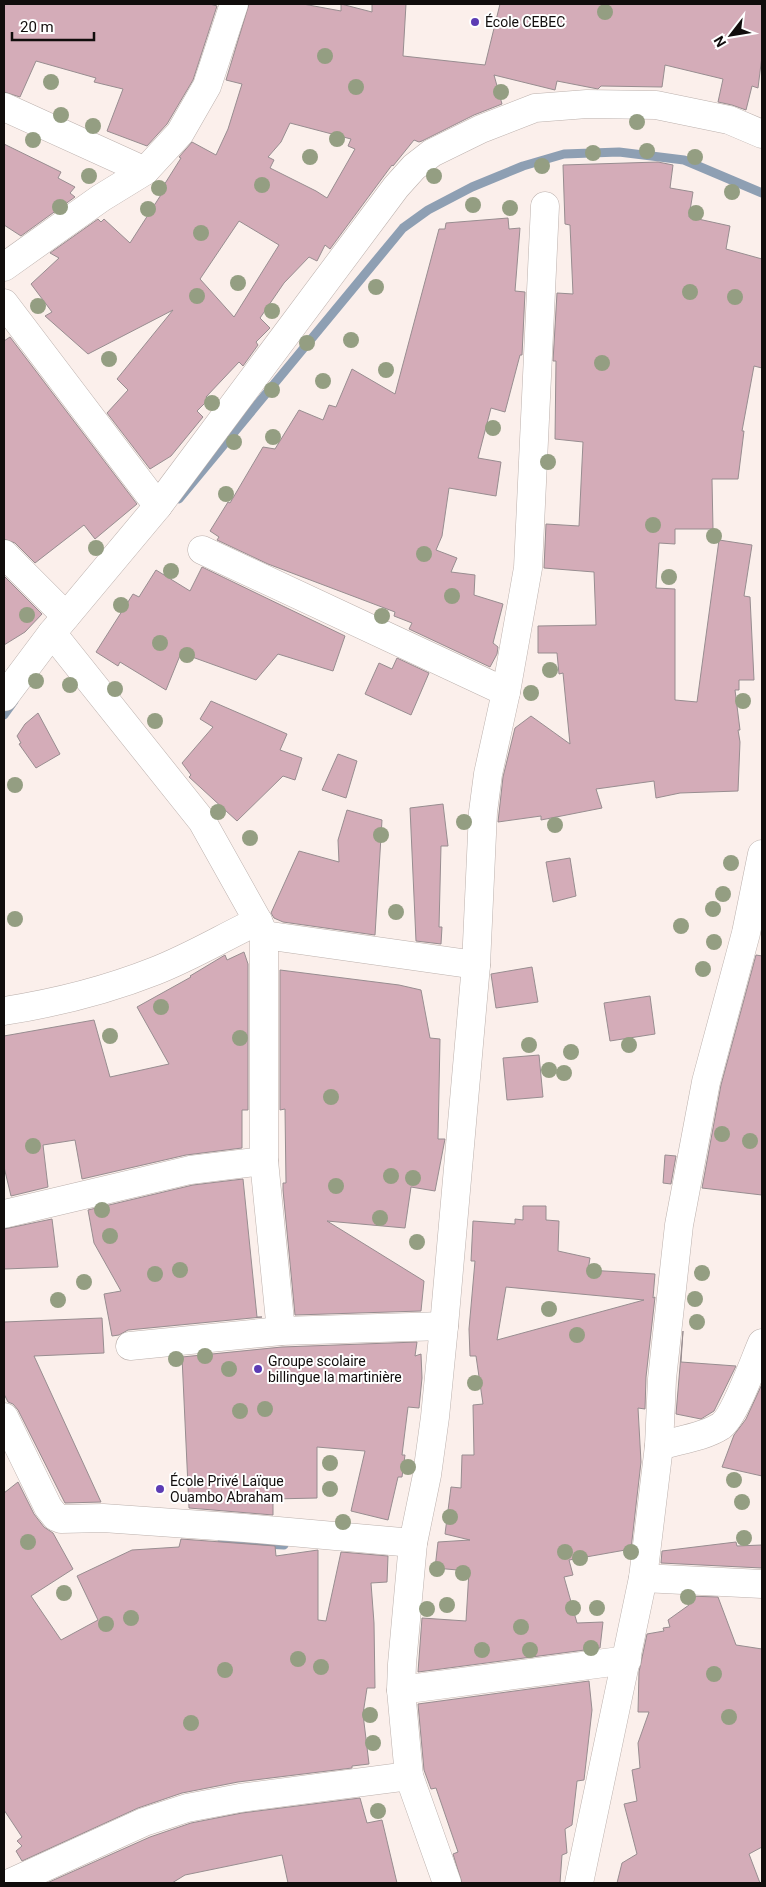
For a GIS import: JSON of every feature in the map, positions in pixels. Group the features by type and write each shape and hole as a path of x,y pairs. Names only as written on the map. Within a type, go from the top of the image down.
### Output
{"street":[{"path":"4,267 101,198 145,170 180,133 207,86 234,4"},
{"path":"4,697 59,624 158,506 396,187 414,167 432,154 481,129 535,108 588,104 656,105 729,120 762,134"},
{"path":"4,107 145,170"},
{"path":"447,1883 409,1776 401,1690 413,1543 427,1475 444,1326 476,965 483,812 488,774 506,692 528,568 545,206"},
{"path":"4,303 158,506"},
{"path":"202,550 506,692"},
{"path":"4,554 59,624 202,821 261,928 264,1161 281,1331"},
{"path":"579,1883 643,1578 659,1446 662,1379 679,1225 706,1082 746,933 762,854"},
{"path":"4,1011 90,993 156,971 261,928 476,965"},
{"path":"4,1214 190,1170 264,1161"},
{"path":"130,1346 281,1331 444,1326"},
{"path":"659,1446 712,1431 724,1424 732,1411 762,1343"},
{"path":"4,1417 48,1507 56,1517 61,1519 113,1519 245,1528 413,1543"},
{"path":"643,1578 762,1584"},
{"path":"401,1690 627,1660"},
{"path":"10,1883 144,1822 187,1808 240,1798 409,1776"}],"building":[{"path":"4,4 210,4 217,6 193,80 167,124 147,146 107,131 123,89 94,82 96,78 36,61 20,97 4,92"},
{"path":"249,4 303,4 341,11 341,4 372,12 372,4 406,4 403,56 485,65 500,4 762,4 762,56 758,88 752,86 746,110 718,102 723,79 665,65 662,87 601,86 598,89 557,81 555,90 494,75 502,104 474,115 422,141 414,140 392,165 330,249 325,245 317,261 309,257 284,283 260,318 270,328 256,342 258,345 243,366 239,362 206,397 209,399 197,411 203,417 171,456 150,469 107,413 128,390 117,379 173,310 88,354 45,316 52,312 31,284 59,258 50,253 98,219 101,222 104,219 130,243 166,187 164,185 181,158 179,157 192,142 216,155 228,129 242,84 226,80","holes":["290,123 351,139 348,146 355,149 327,198 270,168 274,160 268,157 281,142","239,221 279,245 234,317 200,279"]},
{"path":"4,144 61,172 58,178 75,187 70,193 75,197 21,236 4,225"},
{"path":"658,162 673,165 670,188 693,192 689,217 730,226 726,249 762,259 762,368 754,366 742,431 744,431 738,479 712,479 713,529 675,529 675,544 659,543 656,588 675,589 675,700 697,702 719,540 752,545 744,596 750,597 754,680 739,680 739,690 735,690 740,730 738,730 740,742 738,791 680,793 656,798 654,781 596,789 602,808 541,820 541,816 498,822 503,777 515,728 531,716 570,744 563,673 559,674 557,653 538,653 538,626 596,625 594,572 544,568 546,524 579,526 583,442 555,439 556,361 553,361 557,293 573,294 570,225 565,224 563,165"},
{"path":"508,218 509,229 520,228 515,291 525,292 522,355 520,355 505,412 491,408 478,458 501,462 496,496 449,488 442,536 436,550 457,558 451,572 475,575 474,595 503,604 493,643 498,647 497,654 490,667 409,629 412,623 394,616 395,612 268,564 217,540 219,537 210,531 228,502 230,503 263,447 275,449 299,410 323,420 329,405 336,407 352,369 395,394 439,229 445,229 446,223"},
{"path":"10,337 137,504 95,539 84,525 35,563 15,543 4,539 4,341"},
{"path":"202,567 345,636 333,671 278,654 256,680 181,653 166,690 120,662 118,666 96,652 133,594 139,597 156,570 190,591"},
{"path":"4,576 42,614 25,632 4,645"},
{"path":"397,658 429,673 411,715 365,694 379,663 392,669"},
{"path":"211,701 287,734 280,750 302,758 295,780 283,776 237,821 189,777 191,775 182,763 213,727 200,719"},
{"path":"38,713 60,754 36,768 19,744 21,743 17,736 25,724"},
{"path":"338,754 357,761 346,798 322,790"},
{"path":"443,804 448,846 441,846 439,927 442,927 441,944 416,941 410,808"},
{"path":"347,810 382,820 375,935 283,922 274,918 271,913 299,851 339,862 338,840"},
{"path":"570,858 576,896 553,902 546,862"},
{"path":"244,952 248,964 248,1110 242,1110 242,1148 186,1155 82,1179 75,1140 43,1145 48,1187 11,1196 4,1167 4,1036 94,1020 110,1077 169,1064 137,1007 191,977 225,955 227,960"},
{"path":"756,955 762,956 762,1195 702,1188 721,1085"},
{"path":"532,967 538,1002 496,1008 491,974"},
{"path":"280,970 399,985 421,990 430,1038 440,1039 438,1139 445,1139 435,1191 411,1187 405,1228 327,1221 424,1281 421,1311 295,1315 283,1190 283,1183 286,1183 285,1109 280,1110"},
{"path":"650,996 655,1034 610,1041 604,1003"},
{"path":"539,1055 543,1097 507,1100 503,1058"},
{"path":"665,1155 676,1156 671,1184 663,1183"},
{"path":"243,1179 257,1317 262,1317 128,1330 119,1335 112,1336 104,1294 121,1291 94,1243 88,1210 193,1185"},
{"path":"523,1206 546,1206 546,1220 559,1221 558,1251 590,1258 588,1270 655,1274 653,1298 655,1297 646,1377 645,1409 638,1408 641,1462 631,1549 569,1560 573,1575 564,1577 577,1623 603,1622 600,1648 418,1672 422,1618 466,1621 469,1571 435,1568 438,1542 470,1540 445,1534 451,1487 461,1488 462,1455 474,1455 473,1405 483,1404 476,1356 470,1356 469,1329 475,1261 471,1261 473,1221 515,1224 515,1219 523,1220","holes":["506,1287 644,1300 497,1340"]},
{"path":"52,1219 58,1267 4,1269 4,1229"},
{"path":"102,1318 104,1353 34,1356 101,1502 65,1503 18,1410 13,1404 8,1402 4,1394 4,1322"},
{"path":"683,1331 681,1362 736,1366 714,1411 701,1419 676,1414"},
{"path":"417,1342 415,1356 421,1354 422,1378 419,1408 408,1407 402,1455 405,1455 402,1477 398,1477 388,1520 351,1511 365,1451 317,1447 317,1498 273,1499 273,1515 189,1508 182,1357 282,1347"},
{"path":"762,1384 762,1476 722,1467 734,1435 746,1419"},
{"path":"18,1482 34,1514 44,1527 53,1533 73,1569 31,1596 61,1640 98,1620 77,1576 132,1550 179,1547 181,1539 275,1546 276,1556 318,1550 318,1620 326,1621 341,1552 388,1556 387,1582 371,1583 375,1688 367,1688 363,1714 369,1764 352,1766 352,1768 238,1782 182,1793 138,1808 22,1861 16,1851 22,1846 17,1841 22,1837 4,1810 4,1493"},
{"path":"736,1542 737,1546 762,1545 762,1568 661,1563 662,1551"},
{"path":"687,1596 718,1597 736,1645 762,1649 762,1847 749,1854 760,1883 617,1883 622,1863 637,1854 624,1804 637,1801 632,1770 640,1768 638,1743 649,1712 638,1712 639,1672 647,1634 664,1631 663,1628 670,1627 668,1620 689,1605"},
{"path":"589,1681 592,1710 584,1780 577,1781 572,1825 565,1829 567,1853 562,1855 560,1883 462,1883 453,1854 458,1852 436,1788 431,1789 424,1770 418,1704"},
{"path":"360,1798 367,1823 382,1820 397,1883 288,1883 282,1855 185,1875 172,1883 47,1883 150,1837 191,1823 242,1813"}],"waterway":[{"path":"179,499 403,228 428,210 472,187 523,166 564,154 619,152 684,160 762,193"},
{"path":"4,715 14,701"},
{"path":"222,1542 284,1545"}],"place":[{"name":"École CEBEC","path":"475,22"},
{"name":"Groupe scolaire billingue la martinière","path":"258,1369"},
{"name":"École Privé Laïque Ouambo Abraham","path":"160,1489"}]}
